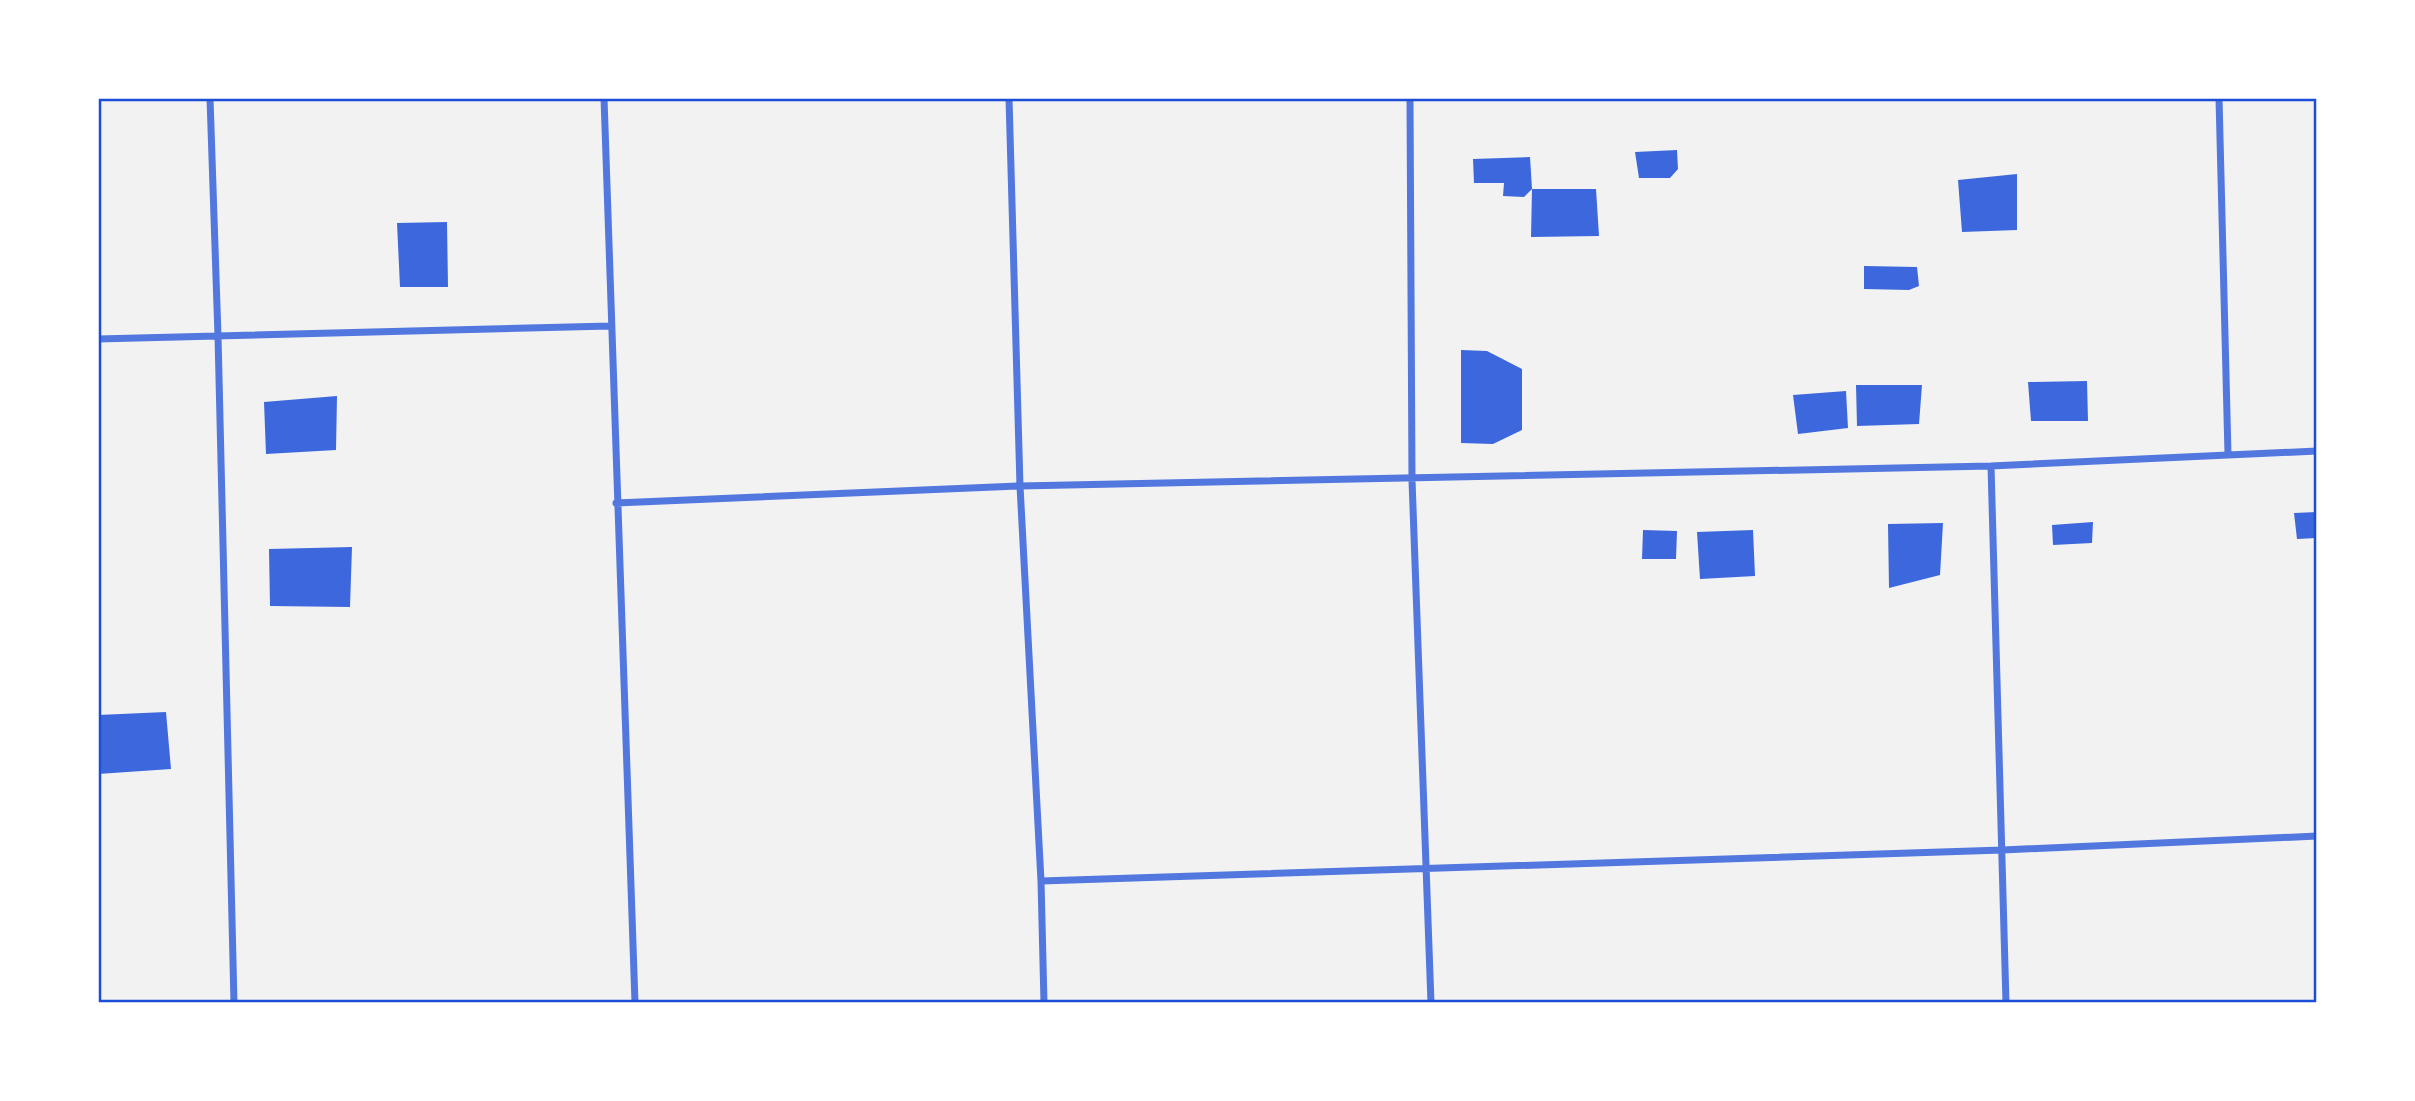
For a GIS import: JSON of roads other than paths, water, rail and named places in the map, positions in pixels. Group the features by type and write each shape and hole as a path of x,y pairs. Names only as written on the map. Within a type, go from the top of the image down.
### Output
{"street":[{"path":"210,98 234,1003"},
{"path":"604,98 635,1003"},
{"path":"1009,98 1020,486 1041,881 1044,1003"},
{"path":"1410,98 1412,480 1424,870 1431,1003"},
{"path":"2219,98 2228,454"},
{"path":"98,339 610,326"},
{"path":"616,503 1020,486 1991,466 2317,451"},
{"path":"1991,466 2006,1003"},
{"path":"1041,881 2003,850 2317,836"}]}
